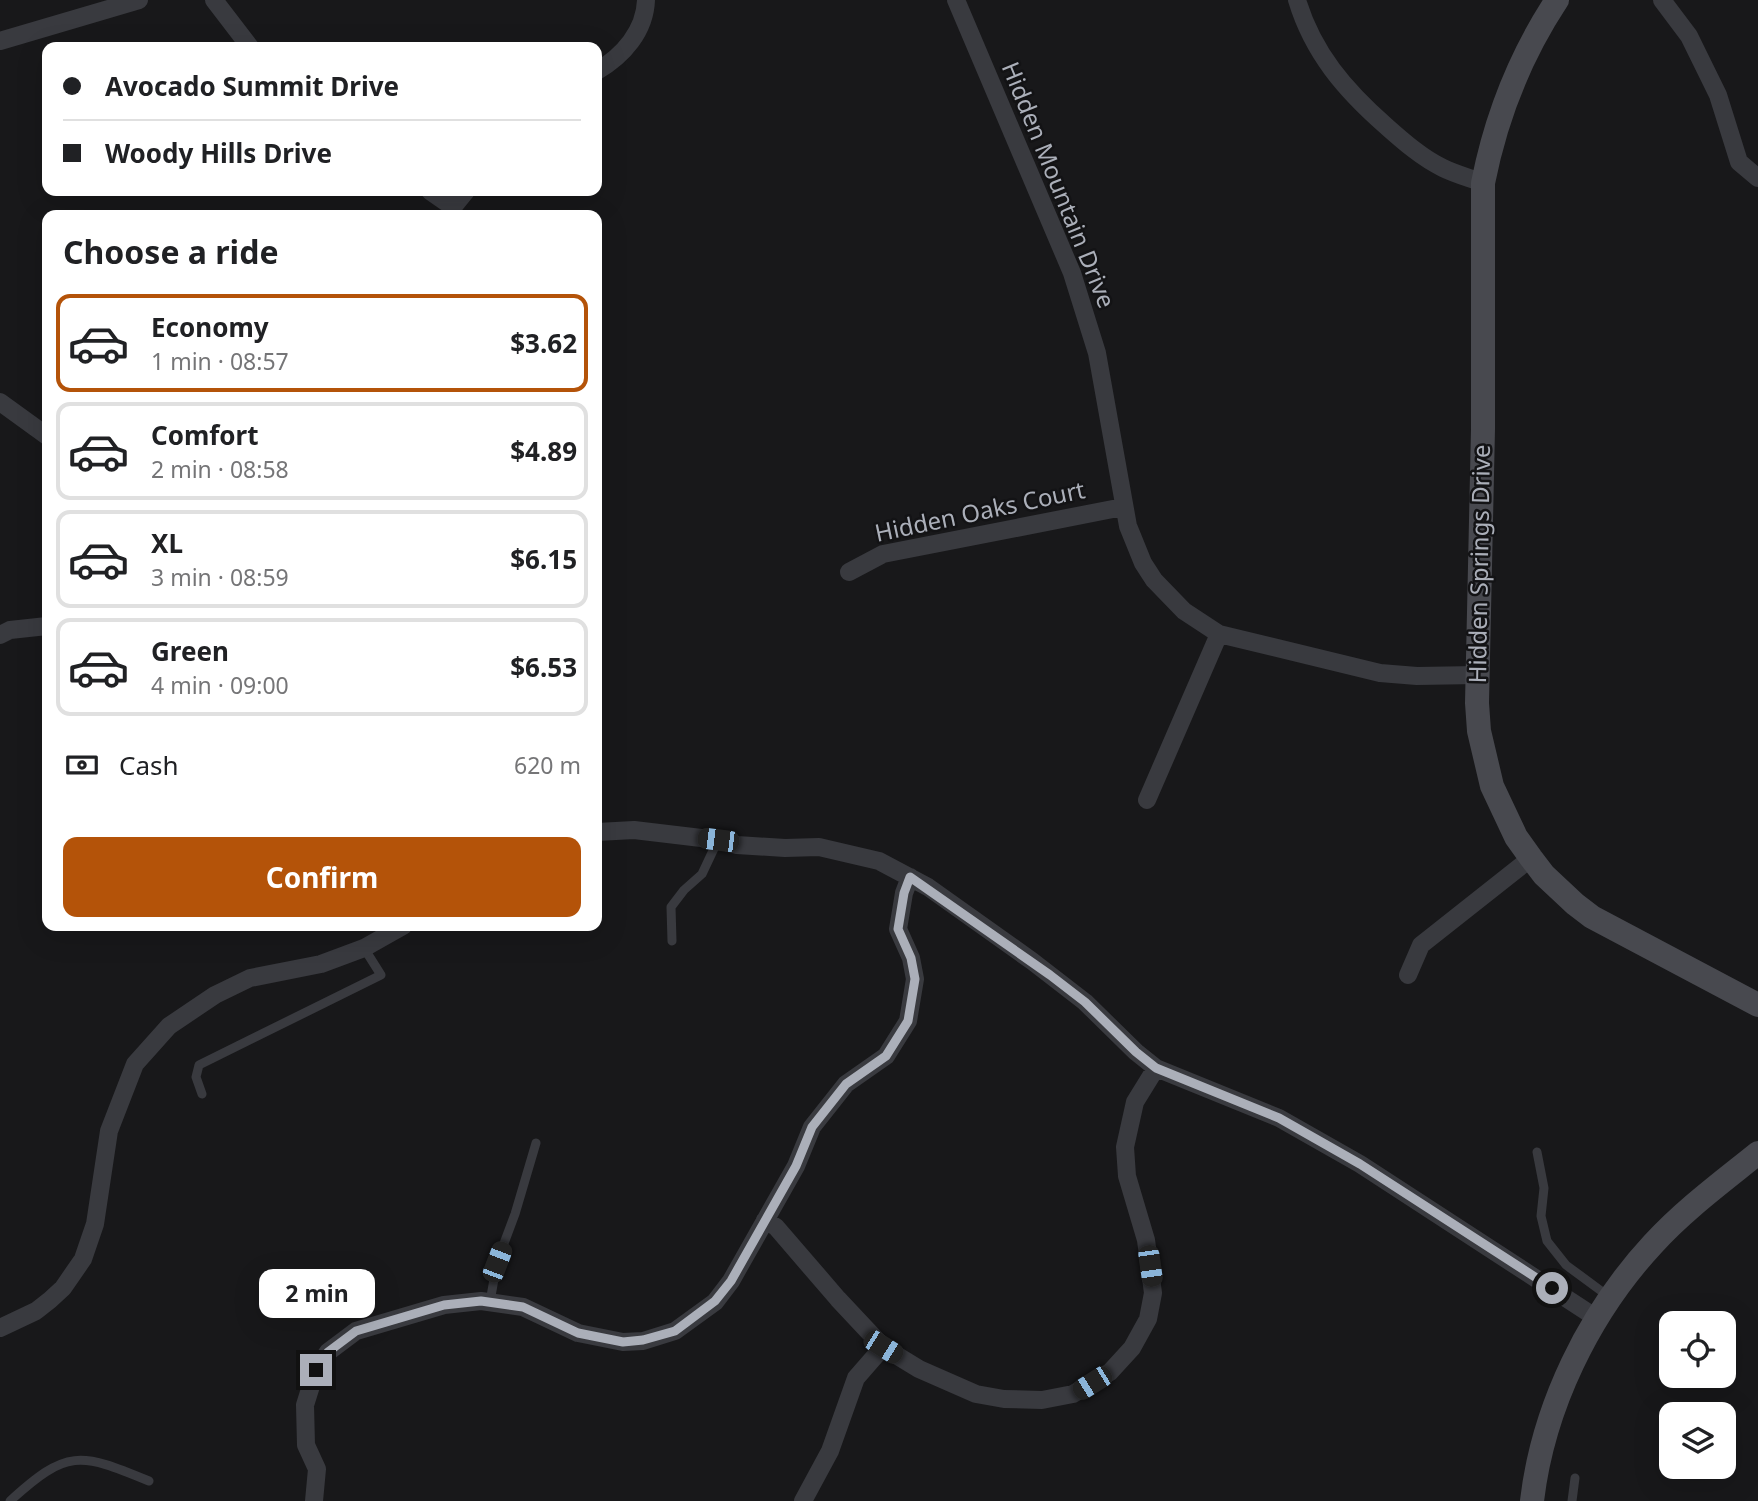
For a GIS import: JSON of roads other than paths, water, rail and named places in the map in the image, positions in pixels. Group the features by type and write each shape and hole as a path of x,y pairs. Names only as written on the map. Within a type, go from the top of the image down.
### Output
{"street":[{"path":"0,41 139,0"},
{"path":"214,0 246,42"},
{"path":"602,68 612,62 632,40 646,16 646,0"},
{"name":"Hidden Mountain Drive","path":"956,0 1072,273 1097,354 1123,506 1134,545 1154,580 1184,611 1219,634 1380,673 1417,676 1477,675"},
{"path":"1297,0 1323,58 1349,93 1406,144 1442,168 1483,183"},
{"name":"Hidden Springs Drive","path":"1557,0 1530,45 1512,83 1496,128 1483,183 1483,429 1477,675 1479,731 1489,777 1503,812 1531,858 1559,890 1592,917 1758,1005"},
{"path":"1662,0 1689,36 1718,95 1739,162 1758,178"},
{"path":"437,196 453,207 462,196"},
{"path":"0,402 42,432"},
{"name":"Hidden Oaks Court","path":"849,572 883,554 1123,506"},
{"path":"0,635 10,630 42,627"},
{"path":"1147,800 1219,634"},
{"path":"602,832 634,830 785,849 818,847 879,861 910,877 1032,961 1074,994 1156,1068 1279,1118 1604,1308"},
{"path":"1408,975 1421,944 1531,858"},
{"path":"314,1501 317,1469 306,1445 305,1405 316,1370 328,1352 356,1331 444,1305 481,1301 523,1307 578,1333 623,1342 643,1340 675,1331 715,1301 731,1281 796,1166 812,1127 846,1084 886,1056 908,1021 915,979 911,958 898,929 904,893 910,877"},
{"path":"0,1328 36,1311 50,1300 83,1259 94,1224 109,1130 135,1064 169,1026 215,995 250,978 321,964 365,948 394,931"},
{"path":"765,1220 776,1227 883,1347 919,1368 976,1394 1004,1399 1042,1400 1073,1394 1110,1372 1132,1348 1148,1319 1153,1293 1146,1240 1127,1176 1125,1147 1135,1102 1156,1068"},
{"path":"1532,1501 1553,1412 1571,1367 1604,1308 1629,1271 1655,1241 1696,1203 1758,1153"},
{"path":"803,1501 830,1451 856,1378 883,1347"}],"lane":[{"path":"672,941 671,907 684,890 702,874 718,840"},
{"path":"202,1094 196,1077 199,1065 381,975 365,948"},
{"path":"490,1302 497,1262 515,1214 536,1143"},
{"path":"1537,1152 1544,1188 1541,1216 1547,1241 1604,1308"},
{"path":"10,1501 52,1467 70,1460 110,1465 149,1481"},
{"path":"1572,1501 1575,1478"}]}
